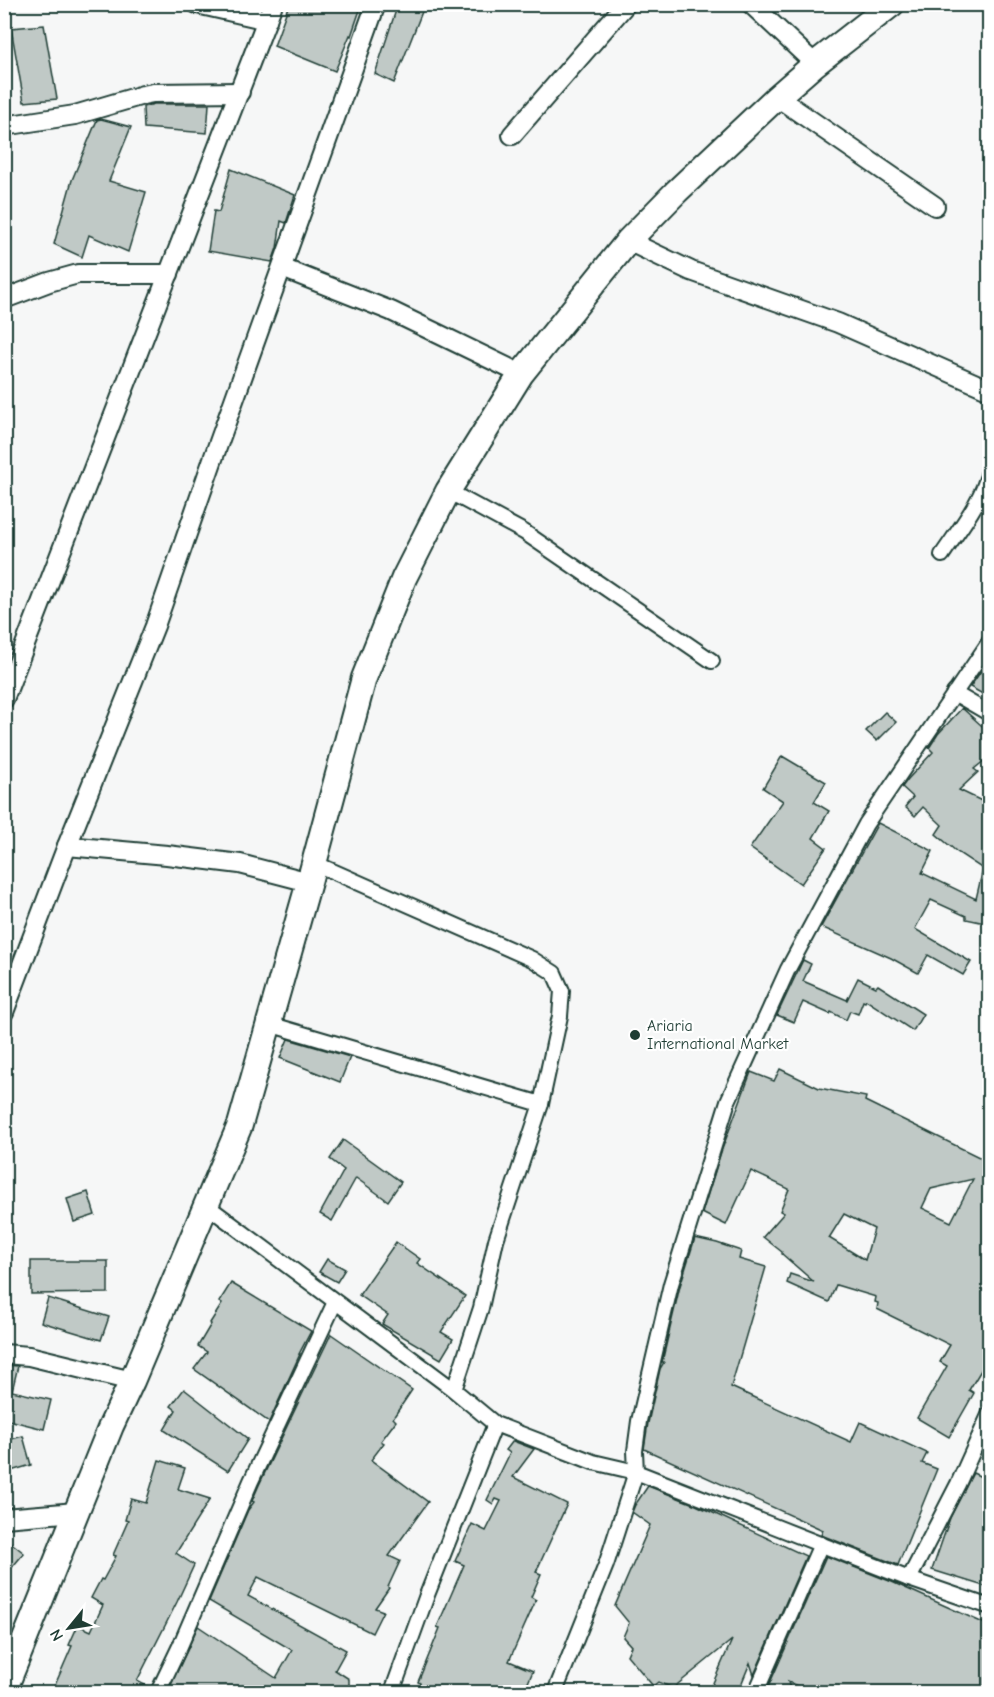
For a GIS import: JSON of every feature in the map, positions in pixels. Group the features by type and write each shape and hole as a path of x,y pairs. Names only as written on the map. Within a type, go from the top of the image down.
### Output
{"main road":[{"path":"4,1691 111,1426 132,1382 240,1125 364,678 404,578 448,491 521,374 628,241 677,190 777,97 892,4"}],"street":[{"path":"4,699 270,12 197,4"},
{"path":"4,1012 67,846 155,626 376,4"},
{"path":"512,135 626,4"},
{"path":"751,4 815,64"},
{"path":"4,126 75,115 153,93 240,92"},
{"path":"777,97 935,206"},
{"path":"628,241 691,271 838,323 990,390"},
{"path":"282,268 391,311 521,374"},
{"path":"4,299 78,274 169,274"},
{"path":"942,555 978,500 990,468"},
{"path":"448,491 524,532 712,661"},
{"path":"555,1692 606,1564 636,1472 635,1451 639,1421 671,1284 728,1101 788,969 866,824 990,640"},
{"path":"954,693 990,714"},
{"path":"67,846 312,872 532,959 554,974 562,991 560,1016 541,1104 496,1240 482,1308 454,1390"},
{"path":"269,1024 541,1104"},
{"path":"206,1205 454,1390 495,1424 593,1462 636,1472 909,1579 990,1607"},
{"path":"158,1692 251,1481 336,1302"},
{"path":"4,1354 29,1356 132,1382"},
{"path":"909,1579 958,1484 990,1413"},
{"path":"392,1692 427,1595 495,1424"},
{"path":"4,1518 76,1512"},
{"path":"756,1692 820,1544"}],"building":[{"path":"289,4 362,4 335,71 274,46"},
{"path":"398,4 425,4 394,83 375,74"},
{"path":"44,25 57,99 24,102 11,28"},
{"path":"154,104 209,104 207,133 144,128 143,107"},
{"path":"97,120 131,127 109,181 146,192 128,252 89,235 82,257 54,244 72,180"},
{"path":"231,169 295,195 286,223 281,221 277,248 272,262 208,251 214,211 219,212"},
{"path":"990,658 990,698 970,687"},
{"path":"962,708 990,733 990,756 974,769 978,772 959,790 990,805 990,924 966,919 966,916 931,900 915,929 971,962 963,975 928,955 918,973 891,958 821,927 878,823 933,851 922,873 976,899 983,869 957,852 936,834 942,825 923,807 915,816 905,807 913,797 902,787 933,752 929,748 938,734"},
{"path":"885,712 896,722 877,741 866,731"},
{"path":"782,756 826,782 814,802 829,811 813,838 826,848 801,884 750,848 783,801 763,788"},
{"path":"803,960 811,964 803,981 847,1000 858,978 876,987 878,985 923,1014 913,1031 866,1000 863,1001 858,1014 850,1011 846,1020 803,1002 794,1022 777,1015"},
{"path":"288,1039 350,1057 340,1082 280,1058"},
{"path":"780,1069 819,1088 866,1097 865,1101 983,1159 990,1145 989,1357 969,1390 974,1393 949,1437 917,1418 947,1366 940,1362 950,1345 877,1309 876,1297 836,1285 829,1302 787,1283 790,1274 814,1282 763,1237 784,1213 780,1211 789,1189 751,1171 726,1225 702,1213 721,1152 751,1072 774,1081","holes":["973,1179 951,1222 922,1208 931,1189","844,1214 874,1229 865,1260 829,1238"]},
{"path":"343,1140 401,1182 388,1201 356,1178 332,1221 320,1214 344,1170 330,1159"},
{"path":"88,1192 95,1215 74,1222 67,1199"},
{"path":"695,1238 741,1251 739,1259 766,1267 731,1387 851,1442 860,1422 927,1453 922,1463 937,1469 898,1565 821,1535 823,1530 644,1449 680,1286"},
{"path":"396,1242 420,1259 417,1263 465,1296 441,1332 453,1339 441,1359 382,1324 388,1315 359,1295"},
{"path":"327,1259 345,1269 337,1282 319,1272"},
{"path":"31,1261 108,1261 108,1293 31,1294"},
{"path":"231,1283 311,1331 269,1422 194,1369 207,1352 198,1346 222,1304 219,1302"},
{"path":"48,1298 109,1317 101,1340 41,1322"},
{"path":"331,1334 412,1390 393,1418 396,1421 381,1441 384,1443 371,1460 428,1502 389,1556 400,1561 389,1588 375,1608 383,1611 372,1633 258,1577 248,1596 346,1650 335,1670 349,1679 349,1692 168,1692 198,1626 276,1678 292,1650 209,1601 248,1510 254,1502 252,1501 259,1485"},
{"path":"4,1365 18,1366 12,1391 51,1400 44,1429 4,1419"},
{"path":"184,1389 248,1439 228,1471 164,1430 176,1410 171,1406"},
{"path":"23,1436 31,1465 4,1473 4,1441"},
{"path":"513,1441 534,1449 513,1477 567,1504 536,1572 541,1574 531,1597 536,1600 509,1661 533,1671 524,1692 416,1692 440,1628 437,1627 464,1565 455,1561 472,1524 486,1531 501,1501 496,1499 493,1504 487,1500 510,1453 506,1450"},
{"path":"159,1460 185,1468 178,1489 210,1499 176,1553 194,1565 137,1681 150,1688 149,1692 52,1692 72,1646 69,1645 78,1625 91,1631 103,1605 91,1598 116,1556 113,1555 128,1521 125,1520 131,1499 146,1503"},
{"path":"973,1473 990,1481 990,1588 932,1570 950,1518"},
{"path":"648,1486 696,1505 806,1556 754,1675 750,1663 738,1692 709,1692 732,1640 673,1688 658,1682 653,1686 627,1655 631,1646 623,1637 629,1623 615,1606 650,1525 632,1512"},
{"path":"4,1537 24,1553 4,1577"},
{"path":"826,1556 892,1582 990,1626 990,1692 812,1692 788,1682 791,1692 766,1692"}],"place":[{"name":"Ariaria International Market","path":"635,1035"}]}
